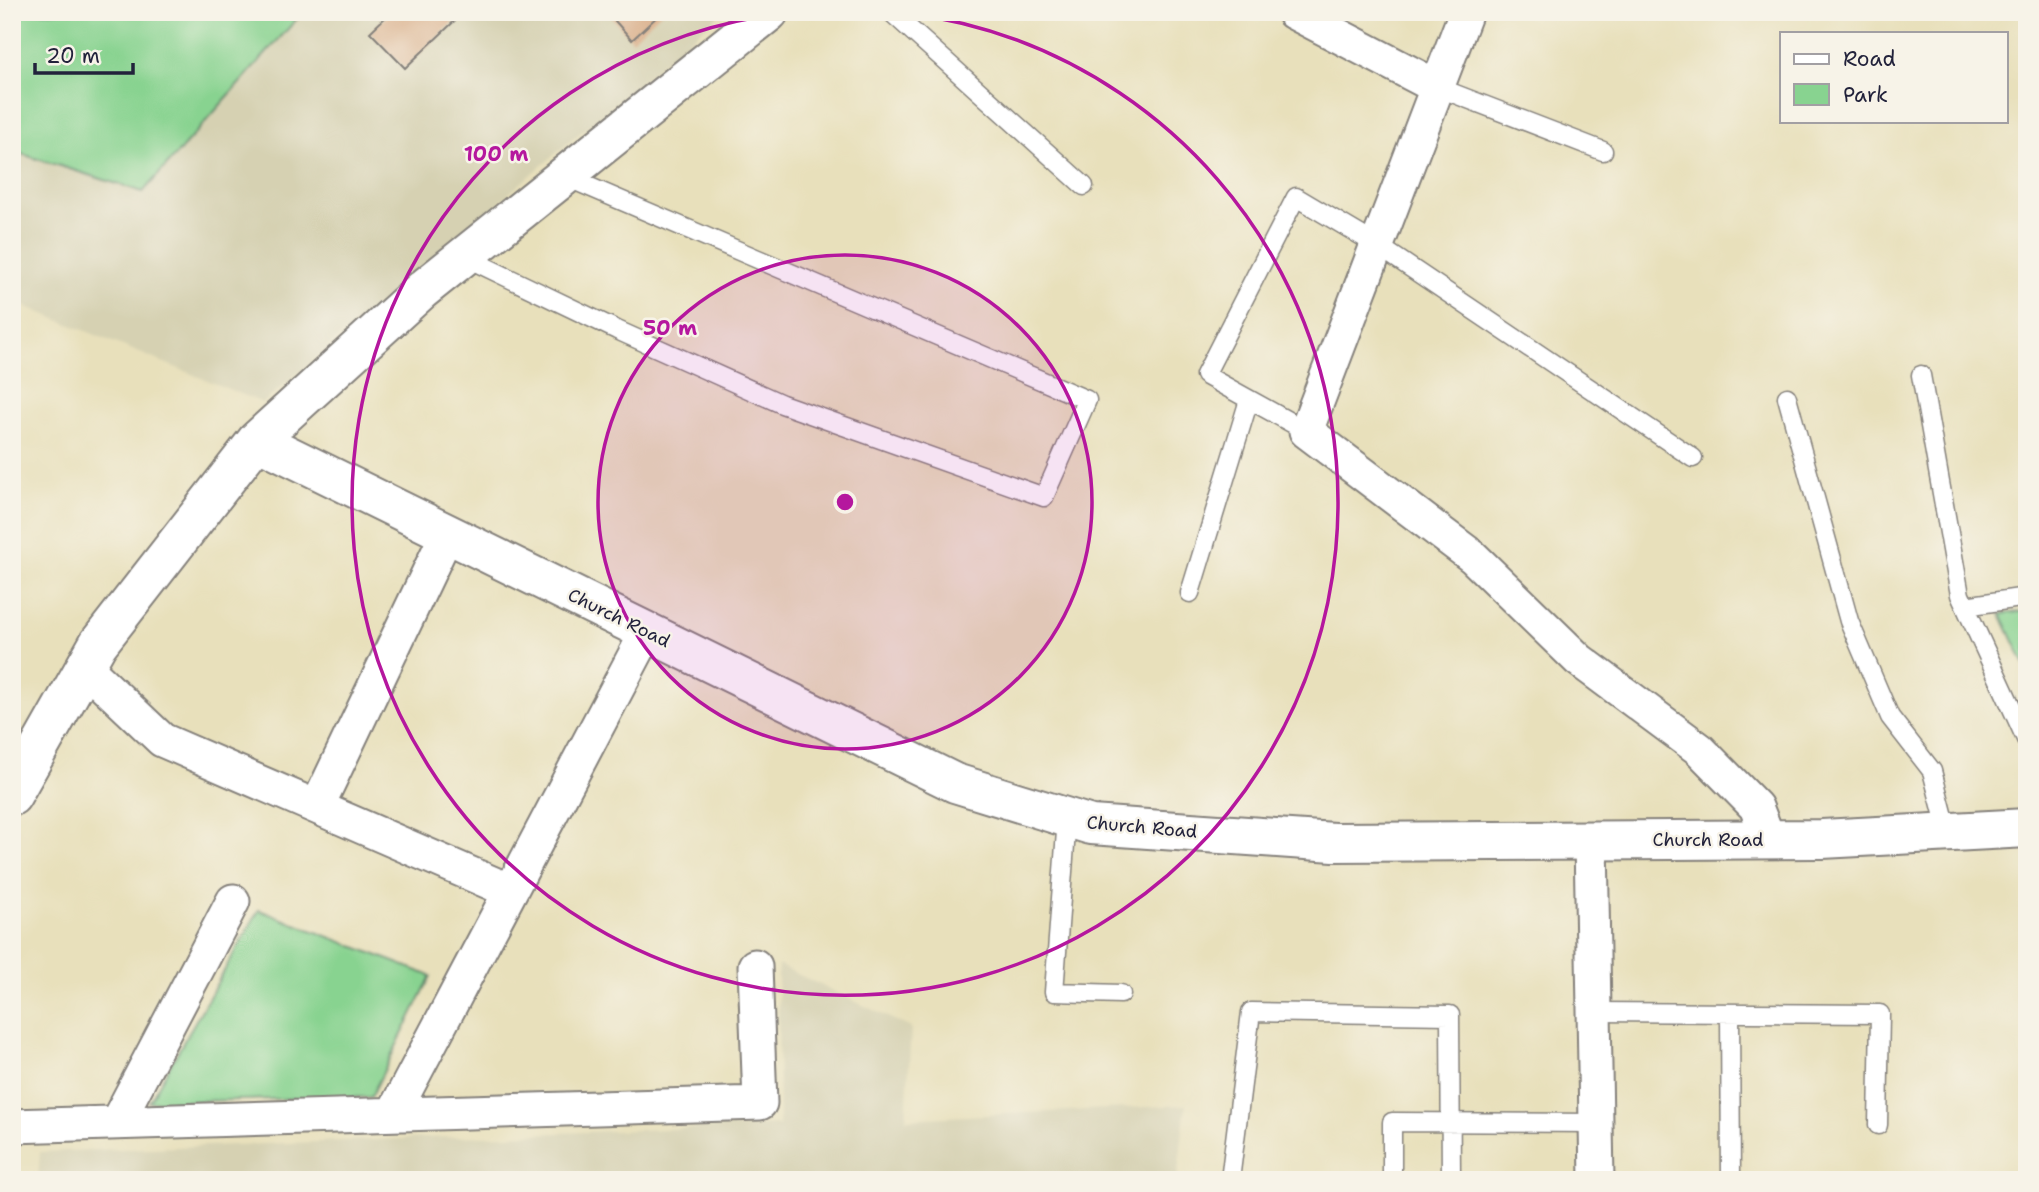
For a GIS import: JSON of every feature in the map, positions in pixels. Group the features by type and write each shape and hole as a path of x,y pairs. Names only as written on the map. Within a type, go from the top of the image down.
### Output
{"street":[{"path":"12,796 98,644 257,440 422,289 769,12"},
{"path":"1293,12 1437,87"},
{"path":"1466,12 1306,431 1473,557 1579,660 1699,749 1756,807 1769,839"},
{"name":"Church Road","path":"257,440 955,783 1091,825 1334,842 1822,839 2027,828"},
{"path":"317,807 447,534"},
{"path":"393,1114 647,632"},
{"path":"85,667 162,740 510,891"},
{"path":"1591,840 1597,1180"},
{"path":"117,1122 233,901"},
{"path":"12,1126 760,1103 755,965"}],"lane":[{"path":"891,12 1084,186"},
{"path":"1437,87 1603,151"},
{"path":"463,256 617,330 782,404 1044,497 1087,400 564,176"},
{"path":"1306,431 1205,375 1296,197 1377,245 1693,458"},
{"path":"1921,375 1960,595 2027,741"},
{"path":"1787,397 1849,621 1890,717 1932,771 1948,832"},
{"path":"1190,593 1249,400"},
{"path":"1965,606 2027,597"},
{"path":"1067,818 1054,992 1121,994"},
{"path":"1230,1180 1251,1012 1450,1015 1451,1180"},
{"path":"1594,1012 1880,1014 1878,1125"},
{"path":"1731,1013 1731,1180"},
{"path":"1392,1180 1392,1122 1596,1123"}],"shaded area":[{"path":"12,12 722,12 263,403 12,301"},
{"path":"778,965 911,1028 906,1119 1186,1105 1177,1180 38,1180 40,1152 779,1125"}],"green space":[{"path":"12,12 303,12 143,192 12,151"},
{"path":"2027,611 2027,669 2001,614"},
{"path":"259,910 431,976 371,1097 149,1102"}],"building":[{"path":"391,12 464,12 405,68 370,32"},
{"path":"607,12 662,12 632,40"}]}
